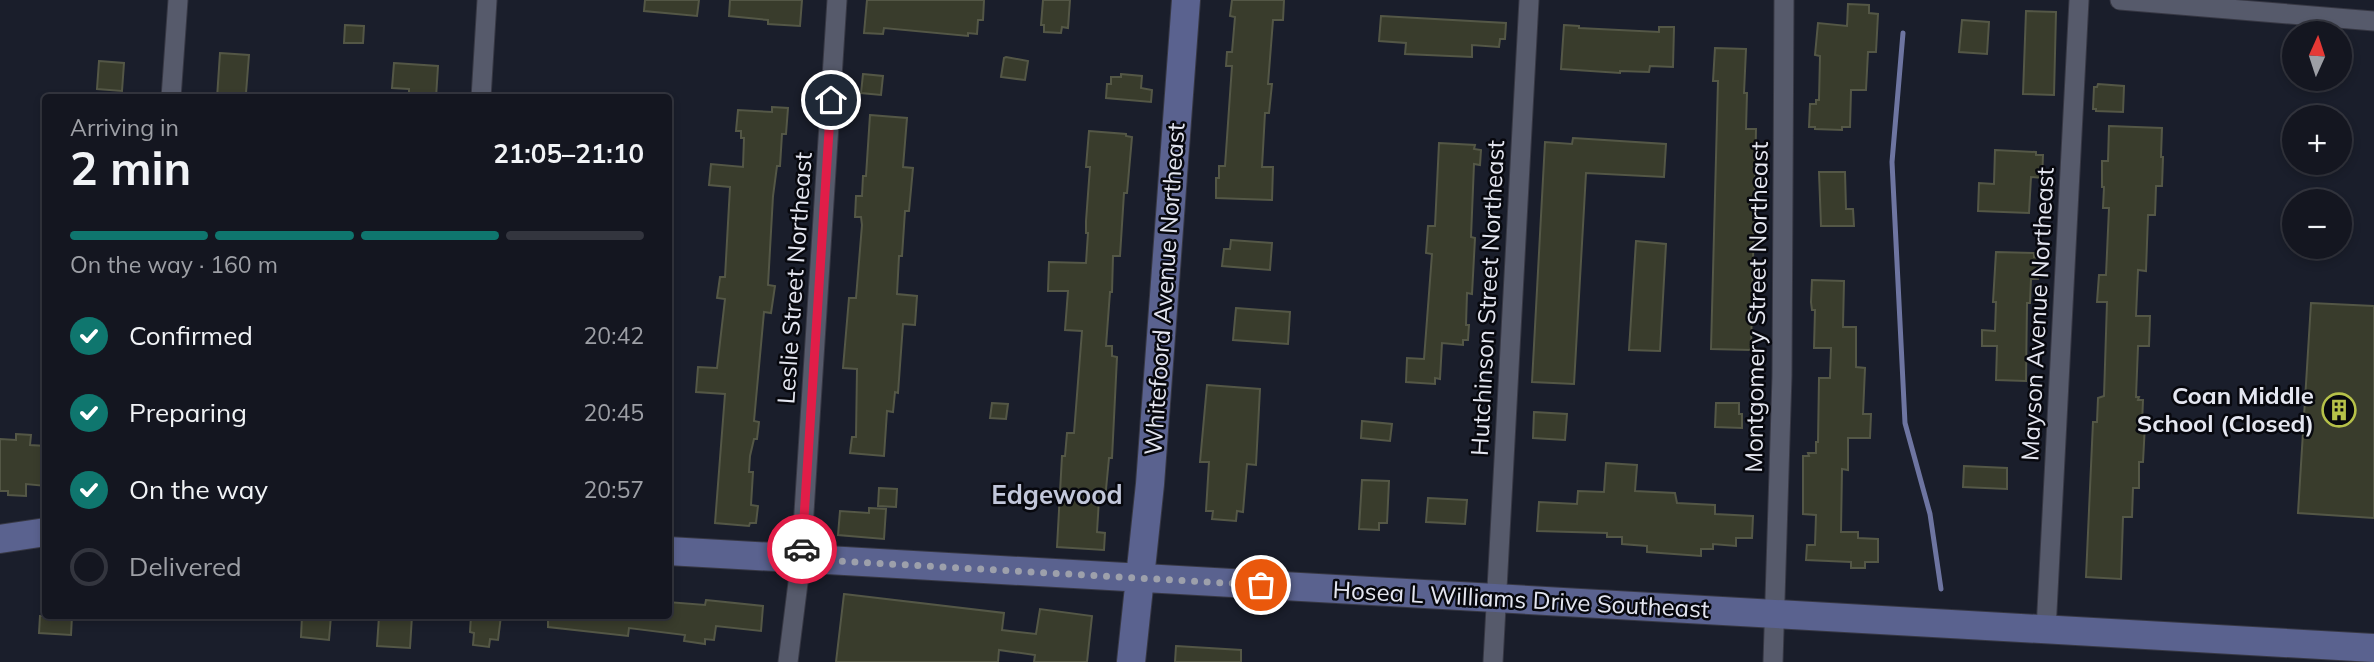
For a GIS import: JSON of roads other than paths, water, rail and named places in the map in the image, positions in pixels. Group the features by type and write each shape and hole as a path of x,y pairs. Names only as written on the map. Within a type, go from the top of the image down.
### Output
{"street":[{"path":"171,94 178,0"},
{"path":"481,94 487,0"},
{"name":"Leslie Street Northeast","path":"788,662 802,559 837,0"},
{"name":"Whitefoord Avenue Northeast","path":"1131,662 1141,578 1186,0"},
{"name":"Hutchinson Street Northeast","path":"1493,662 1529,0"},
{"name":"Montgomery Street Northeast","path":"1773,662 1782,376 1784,0"},
{"name":"Mayson Avenue Northeast","path":"2046,630 2078,0"},
{"path":"2120,0 2374,21"},
{"path":"0,539 42,533"},
{"name":"Hosea L Williams Drive Southeast","path":"672,551 2046,630 2327,654 2374,648"}],"waterway":[{"path":"1903,33 1892,162 1905,423 1930,514 1941,589"}],"place":[{"name":"Coan Middle School (Closed)","path":"2339,410"}],"district":[{"name":"Edgewood","path":"1057,495"}]}
